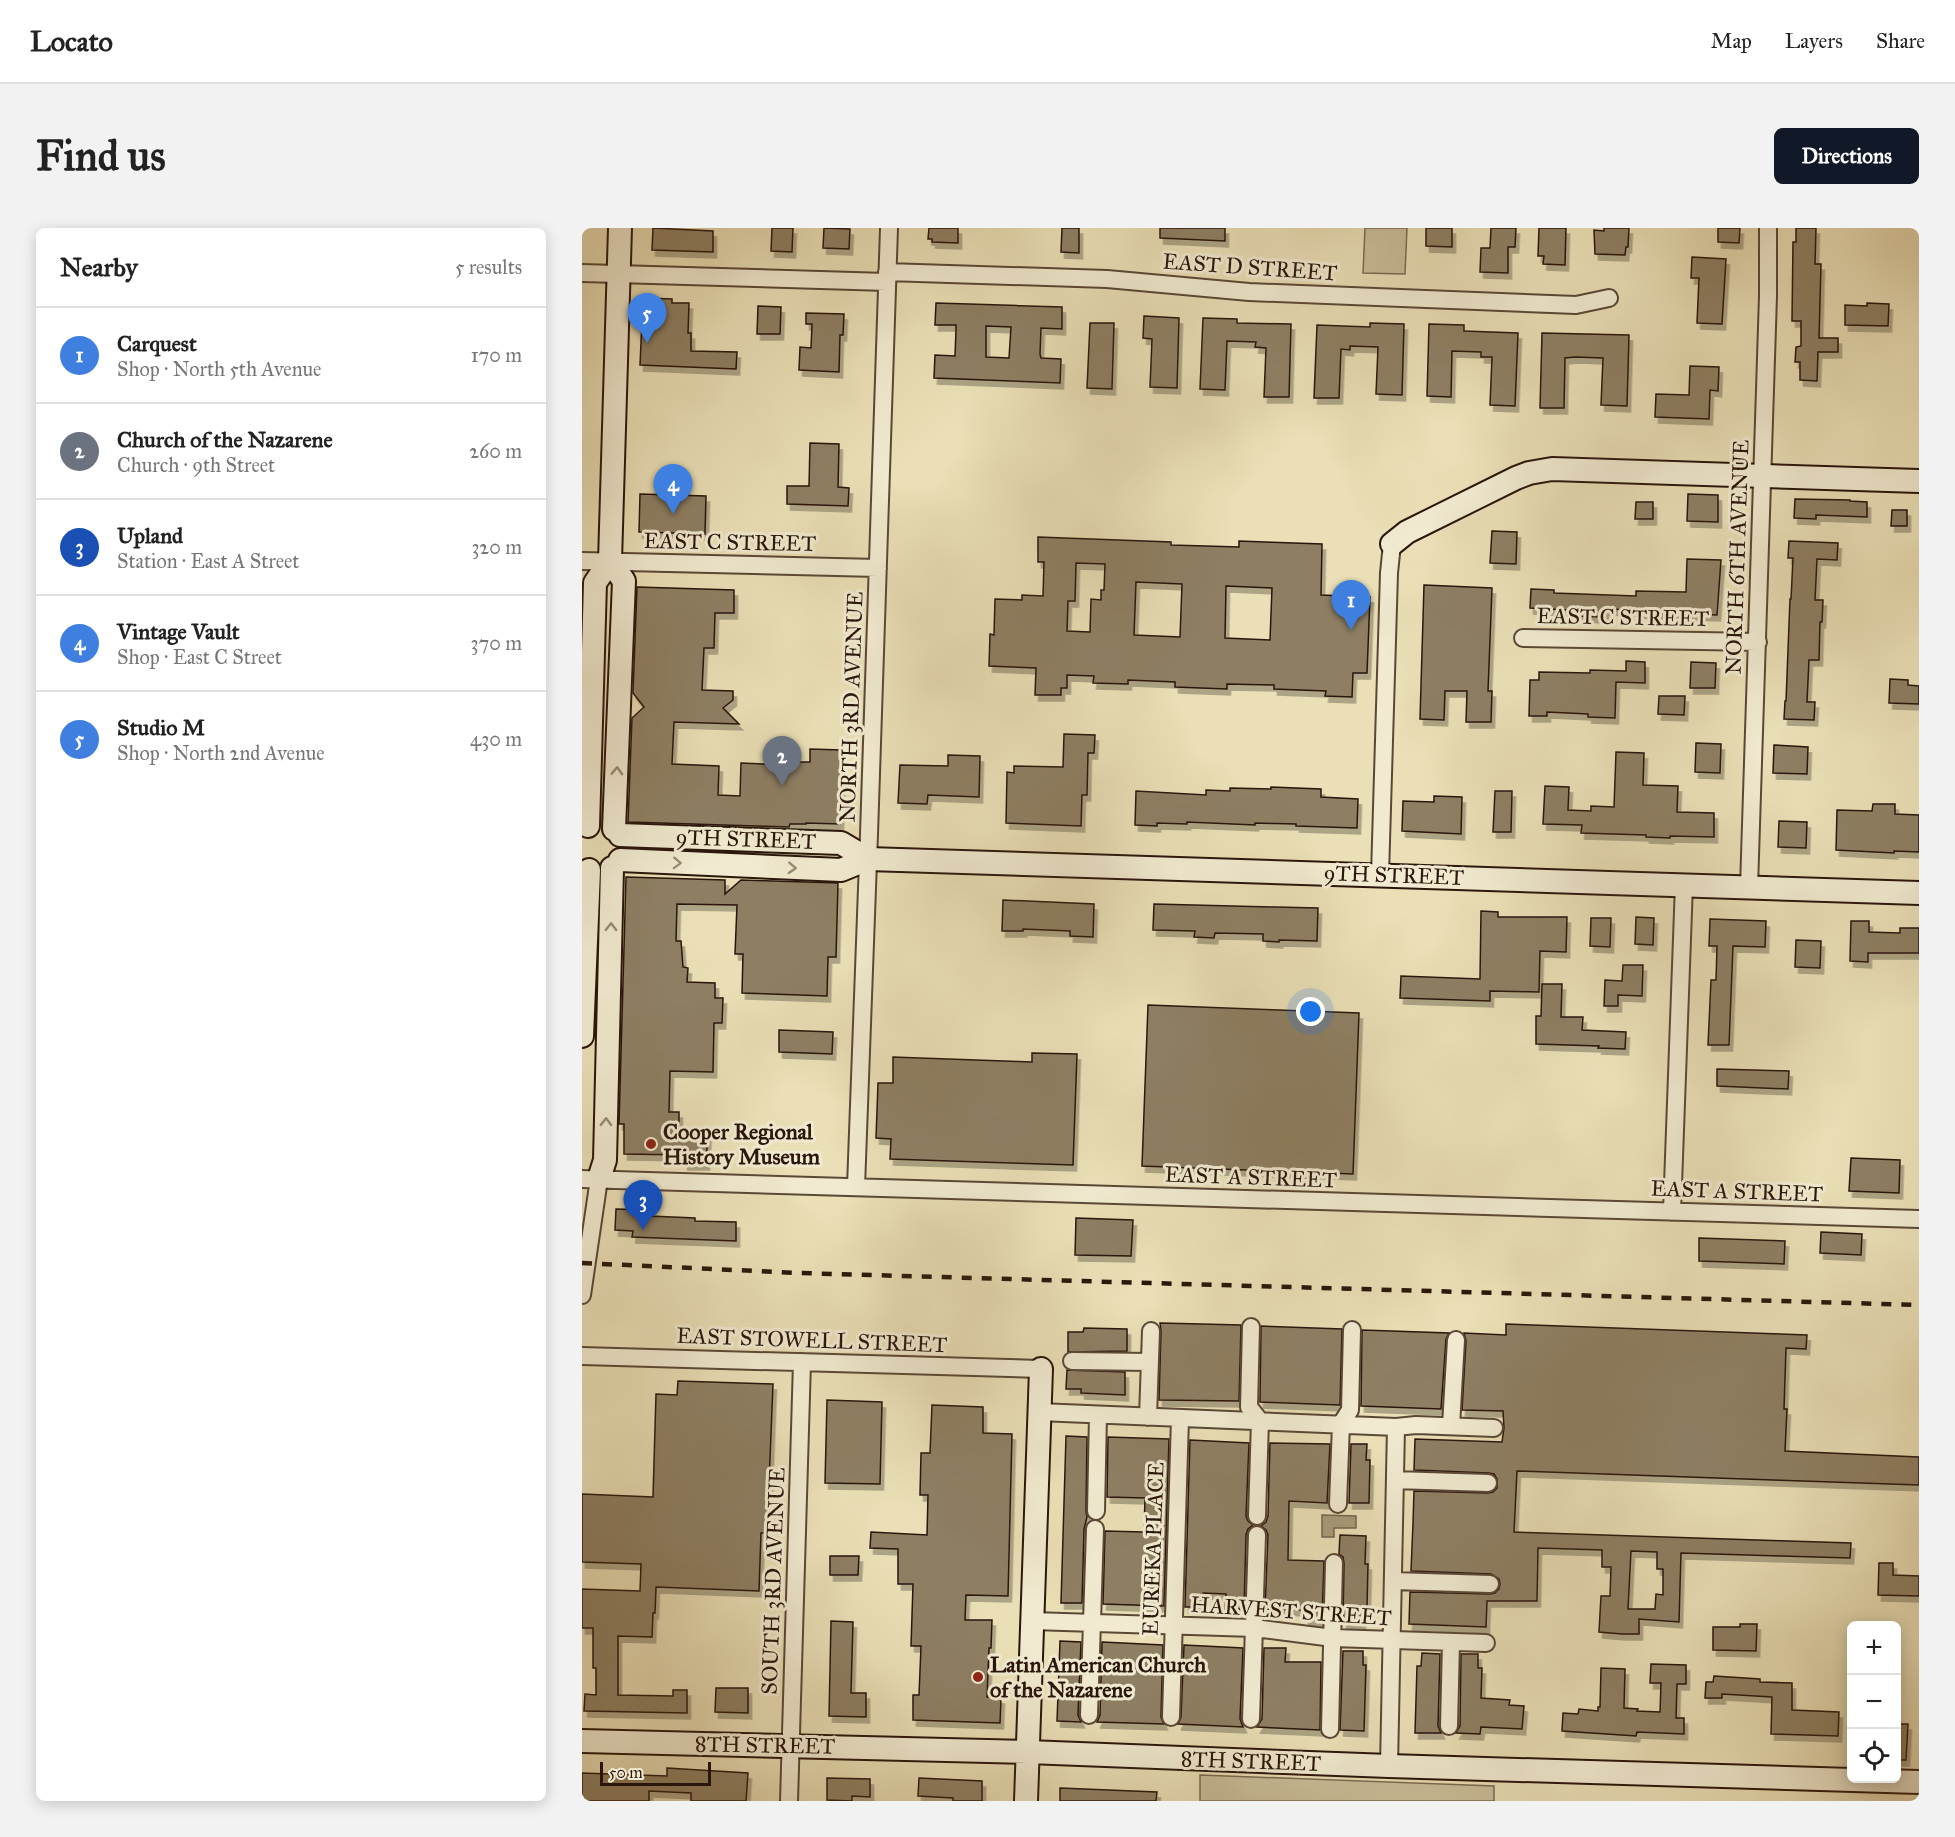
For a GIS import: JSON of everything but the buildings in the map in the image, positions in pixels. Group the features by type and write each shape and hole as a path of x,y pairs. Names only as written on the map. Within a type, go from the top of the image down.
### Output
{"street":[{"path":"585,829 595,583 610,561 620,228"},
{"name":"NORTH 3RD AVENUE","path":"856,1187 888,228"},
{"name":"NORTH 6TH AVENUE","path":"1749,887 1768,296 1768,228"},
{"name":"EAST D STREET","path":"582,273 1107,279 1249,292 1576,305 1609,298"},
{"path":"1380,875 1392,544 1407,532 1516,478 1540,470 1919,481"},
{"name":"EAST C STREET","path":"582,561 878,568"},
{"path":"582,1295 590,1179 605,1160 616,864 624,849 617,832 624,581 610,561"},
{"name":"EAST C STREET","path":"1523,638 1758,642"},
{"name":"9TH STREET","path":"585,829 600,824 617,832 841,843 868,859"},
{"name":"9TH STREET","path":"586,868 601,872 616,864 841,870 868,859 1919,893"},
{"path":"582,1036 586,868"},
{"path":"1672,1212 1684,884"},
{"name":"EAST A STREET","path":"590,1179 1919,1219"},
{"path":"1251,1327 1249,1407 1260,1421 1257,1516"},
{"path":"1148,1417 1151,1330"},
{"path":"1338,1504 1341,1424 1350,1410 1352,1330"},
{"path":"1451,1426 1456,1340"},
{"name":"EAST STOWELL STREET","path":"582,1356 1041,1369"},
{"path":"1072,1361 1150,1362"},
{"name":"SOUTH 3RD AVENUE","path":"789,1801 802,1362"},
{"path":"1026,1801 1041,1369"},
{"path":"1039,1412 1494,1428"},
{"path":"1096,1511 1098,1415"},
{"name":"EUREKA PLACE","path":"1171,1717 1180,1418"},
{"path":"1389,1766 1396,1426"},
{"path":"1395,1480 1488,1484"},
{"path":"1089,1716 1095,1529"},
{"path":"1251,1719 1257,1535"},
{"path":"1330,1729 1334,1563"},
{"path":"1393,1581 1490,1584"},
{"name":"HARVEST STREET","path":"1032,1621 1254,1628 1333,1638 1486,1643"},
{"path":"1449,1726 1451,1642"},
{"name":"8TH STREET","path":"582,1741 1028,1752 1389,1766 1919,1782"}],"shaded area":[{"path":"1365,228 1407,228 1405,274 1363,273"},
{"path":"1322,1515 1356,1516 1356,1528 1334,1528 1334,1537 1322,1537"},
{"path":"1200,1775 1494,1786 1494,1801 1200,1801"}],"railway":[{"path":"582,1263 799,1273 1919,1305"}],"place":[{"name":"Studio M","path":"647,343"},
{"name":"Vintage Vault","path":"673,514"},
{"name":"Carquest","path":"1351,630"},
{"name":"Church of the Nazarene","path":"782,786"},
{"name":"Cooper Regional History Museum","path":"651,1144"},
{"name":"Upland","path":"643,1230"},
{"name":"Latin American Church of the Nazarene","path":"978,1677"}]}
